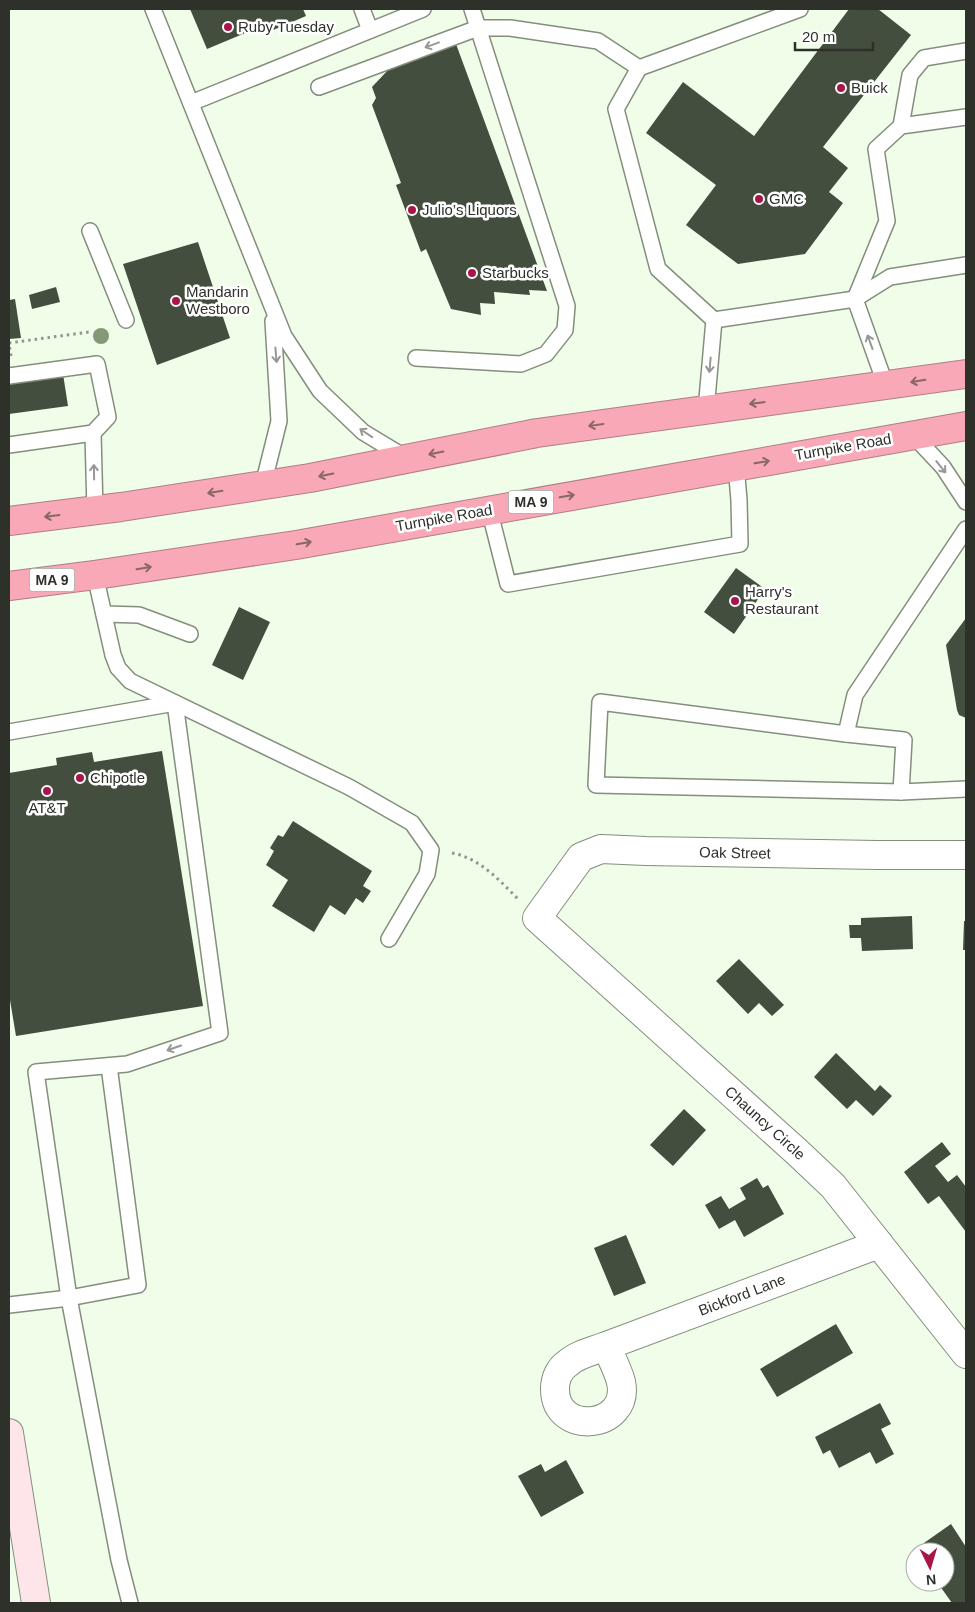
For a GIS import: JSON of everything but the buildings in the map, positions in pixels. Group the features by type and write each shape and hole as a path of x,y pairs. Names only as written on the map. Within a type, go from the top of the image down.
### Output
{"highway":[{"path":"9,521 95,511 310,478 538,433 966,374"},
{"name":"Turnpike Road","path":"9,586 296,545 489,509 966,426"}],"street":[{"name":"Oak Street","path":"537,918 581,857 601,849 848,855 966,855"},
{"name":"Chauncy Circle","path":"537,918 797,1152 832,1186 966,1354"},
{"name":"Bickford Lane","path":"606,1346 879,1244"},
{"path":"9,1433 36,1603"}],"lane":[{"path":"153,9 284,336 320,391 363,432 408,458"},
{"path":"362,9 370,30"},
{"path":"191,103 423,9"},
{"path":"416,358 521,364 546,354 565,330 567,306 472,9"},
{"path":"714,320 658,269 616,109 639,68 800,9"},
{"path":"319,87 478,28 510,28 598,41 639,68"},
{"path":"901,126 910,75 924,58 966,51"},
{"path":"886,386 854,298 887,221 876,149 901,126 966,117"},
{"path":"90,231 126,320"},
{"path":"714,320 854,298 890,277 966,265"},
{"path":"263,484 279,421 272,307"},
{"path":"706,410 714,320"},
{"path":"9,376 97,364 108,417 93,433 9,445"},
{"path":"93,433 95,511"},
{"path":"913,435 942,468 966,502"},
{"path":"489,509 508,584 740,544 736,466"},
{"path":"846,734 855,695 966,529"},
{"path":"95,575 118,668 130,681 349,787 412,822 431,850 427,874 389,940"},
{"path":"104,614 139,615 190,634"},
{"path":"901,792 904,740 600,702 596,785 901,792 966,789"},
{"path":"9,732 175,703"},
{"path":"130,1603 119,1560 69,1298 36,1072 127,1064 220,1033 175,703"},
{"path":"9,1305 69,1298 138,1285 109,1066"}],"path":[{"path":"9,342 89,332"},
{"path":"431,850 462,855 490,871 537,918"}],"place":[{"name":"Ruby Tuesday","path":"228,27"},
{"name":"Buick","path":"841,88"},
{"name":"GMC","path":"759,199"},
{"name":"Julio’s Liquors","path":"412,210"},
{"name":"Starbucks","path":"472,273"},
{"name":"Mandarin Westboro","path":"176,301"},
{"name":"Harry's Restaurant","path":"735,601"},
{"name":"Chipotle","path":"80,778"},
{"name":"AT&T","path":"47,791"}]}
